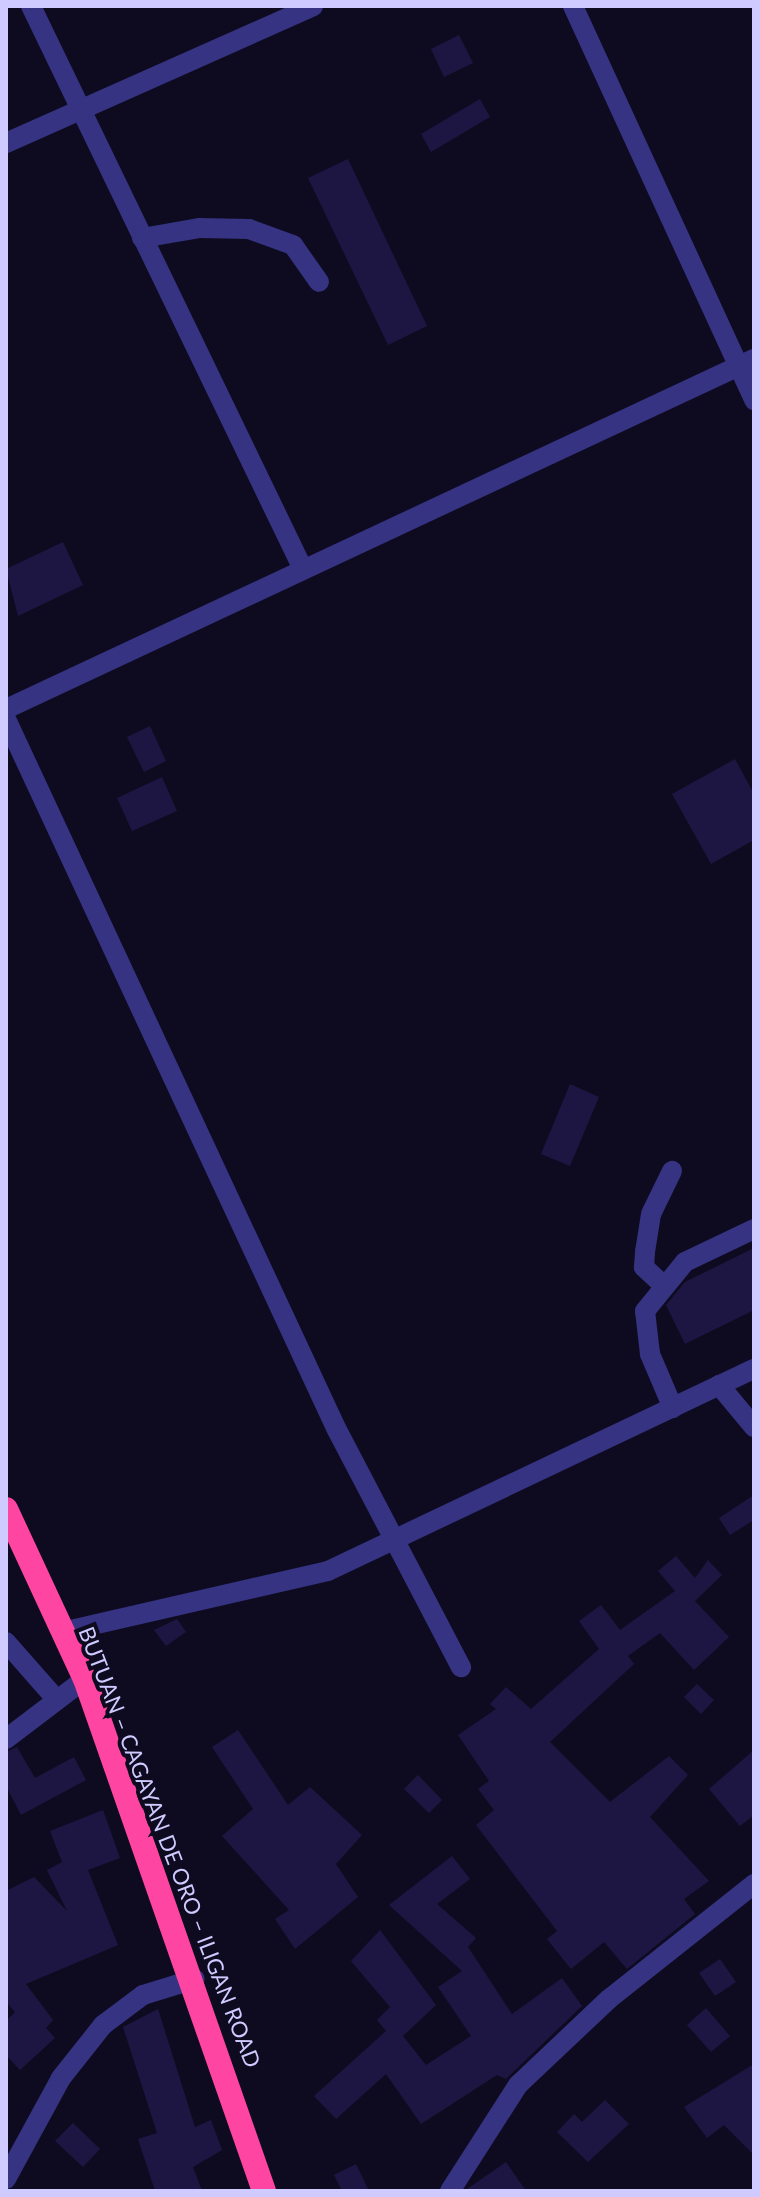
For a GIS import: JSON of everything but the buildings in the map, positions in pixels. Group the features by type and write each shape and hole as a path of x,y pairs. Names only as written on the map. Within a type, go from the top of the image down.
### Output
{"highway":[{"name":"BUTUAN – CAGAYAN DE ORO – ILIGAN ROAD","path":"6,1509 85,1679 195,1979 258,2162 264,2191"},
{"name":"BUTUAN – CAGAYAN DE ORO – ILIGAN ROAD","path":"258,2162 278,2191"}],"street":[{"path":"31,6 302,567"},
{"path":"6,143 313,6"},
{"path":"573,6 746,363 754,400"},
{"path":"142,238 249,229 293,245 319,282"},
{"path":"6,709 302,567 746,363"},
{"path":"6,719 336,1428 461,1667"},
{"path":"662,1284 644,1267 645,1252 651,1214 672,1171"},
{"path":"673,1408 650,1354 645,1311 662,1284 685,1262 754,1229"},
{"path":"62,1632 328,1571 754,1369"},
{"path":"719,1385 754,1427"},
{"path":"6,1642 56,1699"},
{"path":"6,1739 85,1679"},
{"path":"450,2191 518,2085 609,1999 754,1884"},
{"path":"6,2179 61,2078 103,2025 143,1995 195,1979"}]}
